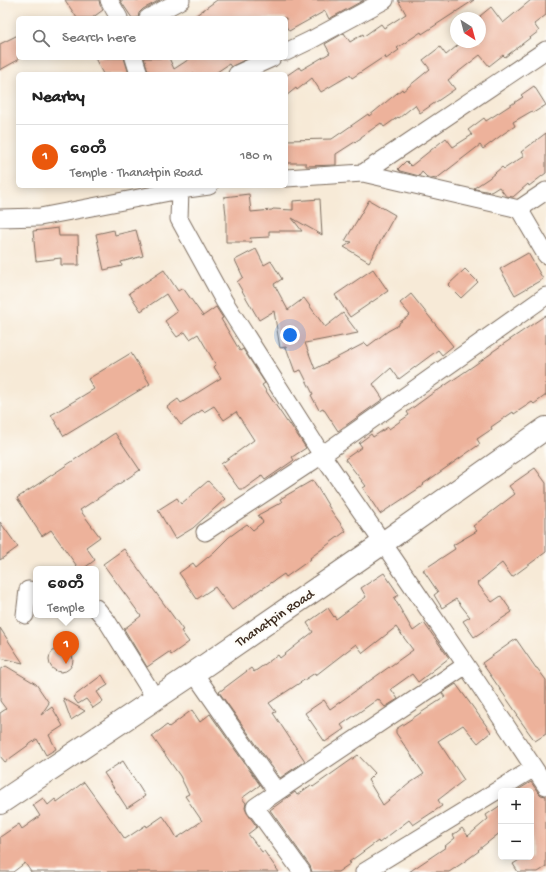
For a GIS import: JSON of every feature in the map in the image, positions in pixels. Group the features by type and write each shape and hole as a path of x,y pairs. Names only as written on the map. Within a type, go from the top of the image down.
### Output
{"main road":[{"name":"Thanatpin Road","path":"0,803 383,543 546,428"}],"street":[{"path":"109,0 118,16"},
{"path":"152,16 181,0"},
{"path":"288,51 385,0"},
{"path":"363,173 546,50"},
{"path":"134,60 138,72"},
{"path":"241,72 268,60"},
{"path":"288,178 363,173 519,209 546,255"},
{"path":"0,218 40,217 179,188 179,219 224,301 322,455 466,665 546,786"},
{"path":"519,209 546,191"},
{"path":"205,532 322,455 546,296"},
{"path":"25,615 28,590 33,591"},
{"path":"99,610 155,698"},
{"path":"300,871 255,806 466,665"},
{"path":"194,672 277,792"},
{"path":"364,872 534,768"}],"building":[{"path":"65,0 99,0 103,10 95,16 76,16"},
{"path":"120,0 160,0 143,9 138,16 131,16"},
{"path":"217,0 364,0 329,19 325,11 289,31 288,16 195,16"},
{"path":"398,0 474,0 456,12 450,12 450,16 397,48 399,50 386,59 385,56 352,78 350,75 321,92 312,78 297,90 296,88 288,94 288,75 299,67 301,70 330,53 325,44 344,33 350,42 363,34 364,36 381,24 384,28 406,14"},
{"path":"531,0 546,0 546,15 534,24 539,31 505,57 503,55 489,66 480,55 448,80 455,89 420,113 415,105 399,118 398,117 384,127 381,123 336,154 336,165 306,166 306,163 288,163 288,140 332,139 368,114 369,116 402,89 403,91 430,69 423,60 440,47 446,55 455,48 486,48 485,12 491,7 503,23"},
{"path":"16,36 16,60 18,60 0,70 0,44"},
{"path":"96,60 125,60 128,72 102,72"},
{"path":"145,60 170,60 174,69 188,60 244,60 231,67 229,64 217,72 148,72"},
{"path":"534,86 546,105 513,122 515,126 483,149 480,145 436,179 427,177 422,172 419,176 400,171 398,169 406,161 411,166 446,138 453,147 472,135 468,130 484,118 486,121 523,97 521,95"},
{"path":"546,133 546,173 529,186 528,184 513,197 506,196 499,187 491,192 474,188 502,167 504,169 524,156 521,152"},
{"path":"249,194 251,212 273,209 293,210 293,201 320,199 322,235 292,218 302,231 269,231 269,237 250,238 252,242 226,242 224,197"},
{"path":"369,200 395,215 369,262 344,247 352,242 345,241"},
{"path":"58,228 59,236 78,236 79,265 61,265 61,258 36,261 33,231"},
{"path":"114,230 115,235 136,230 143,256 121,262 122,266 104,270 96,234"},
{"path":"256,249 264,265 271,261 282,279 274,284 288,310 304,298 325,327 343,313 358,333 305,343 315,369 365,343 368,346 388,331 399,325 399,323 410,315 400,303 411,294 453,346 442,355 438,350 399,379 391,368 373,384 383,399 338,431 323,408 319,410 301,370 295,372 286,347 280,348 274,311 259,320 237,282 243,277 235,260"},
{"path":"528,253 543,279 515,295 500,269"},
{"path":"373,269 388,291 350,317 335,295"},
{"path":"465,269 478,282 461,298 448,285"},
{"path":"164,270 178,291 183,288 203,316 216,307 223,318 221,319 240,351 243,349 265,383 262,385 306,448 292,457 294,460 265,480 262,476 244,489 239,489 221,464 254,440 236,412 224,420 214,406 204,412 202,410 181,425 167,407 178,399 181,403 221,378 214,367 216,365 198,334 190,339 185,332 177,337 165,321 177,312 166,294 141,311 129,293"},
{"path":"546,315 546,395 534,404 532,402 514,414 513,412 491,427 492,429 477,439 480,444 423,484 424,485 380,514 363,488 366,486 345,459 362,447 359,443 371,434 373,437 388,427 389,429 409,415 407,412 437,390"},
{"path":"131,353 150,384 64,436 51,415 94,389 88,379"},
{"path":"115,433 140,470 80,510 100,537 86,547 95,560 87,566 77,566 51,530 42,536 17,498"},
{"path":"535,468 546,483 546,552 512,577 502,563 477,583 492,602 501,596 512,612 474,637 463,621 470,617 456,599 442,608 434,595 438,592 423,570 455,549 453,545 477,531 473,526 515,494 509,486"},
{"path":"313,480 332,512 346,531 286,577 284,574 232,610 215,587 197,599 179,573 193,563 196,567 229,537 247,524 253,530 263,522 258,515 282,502 280,499"},
{"path":"208,481 225,499 193,528 175,539 158,510 177,498 181,504"},
{"path":"0,522 18,547 0,560"},
{"path":"124,549 183,630 181,631 189,642 171,655 169,652 147,667 124,629 141,616 103,564"},
{"path":"384,573 399,595 394,598 413,631 424,623 449,658 418,682 412,674 391,689 398,699 385,707 378,699 341,725 344,729 325,742 305,713 324,700 330,709 413,650 396,627 363,653 356,644 316,675 315,673 269,703 276,712 273,713 305,761 280,778 219,692 251,668 254,672 278,655 280,658 313,632 307,623 328,608 336,619 366,597 361,588"},
{"path":"0,628 15,651 23,663 0,658"},
{"path":"516,639 546,680 546,734 535,741 482,663"},
{"path":"61,648 69,652 73,660 69,668 61,672 53,668 49,660 53,652"},
{"path":"6,666 36,684 49,703 41,715 52,707 63,726 49,735 56,749 46,755 37,739 5,762 0,756 0,713 6,709 0,701 0,670"},
{"path":"102,675 108,685 97,692 103,701 93,708 86,699 78,704 73,697"},
{"path":"456,684 491,732 478,743 463,725 438,741 464,780 438,800 442,806 413,825 409,820 379,843 378,841 349,862 351,863 338,872 312,872 310,866 270,810 295,792 297,795 311,785 313,787 358,755 375,773 368,780 383,805 410,783 424,774 396,733 396,729 445,697 442,693"},
{"path":"63,698 85,711 71,720"},
{"path":"192,710 200,722 210,714 260,785 242,798 246,803 245,808 247,813 257,827 248,834 262,852 264,851 279,872 31,872 25,863 13,872 0,872 0,837 19,824 22,829 40,816 33,805 43,798 48,805 55,799 57,802 84,782 125,839 163,816 177,838 202,821 185,796 189,794 180,776 152,736 167,725 169,727"},
{"path":"123,761 145,796 127,808 104,773"},
{"path":"531,782 541,795 546,796 546,867 538,872 518,872 513,864 519,860 534,860 534,788 521,788"},
{"path":"498,807 498,834 478,850 479,851 449,872 409,872 446,847 445,846 455,838 453,835 462,828 468,836 488,819 486,815"}],"place":[{"name":"စေတီ","path":"66,664"}]}
